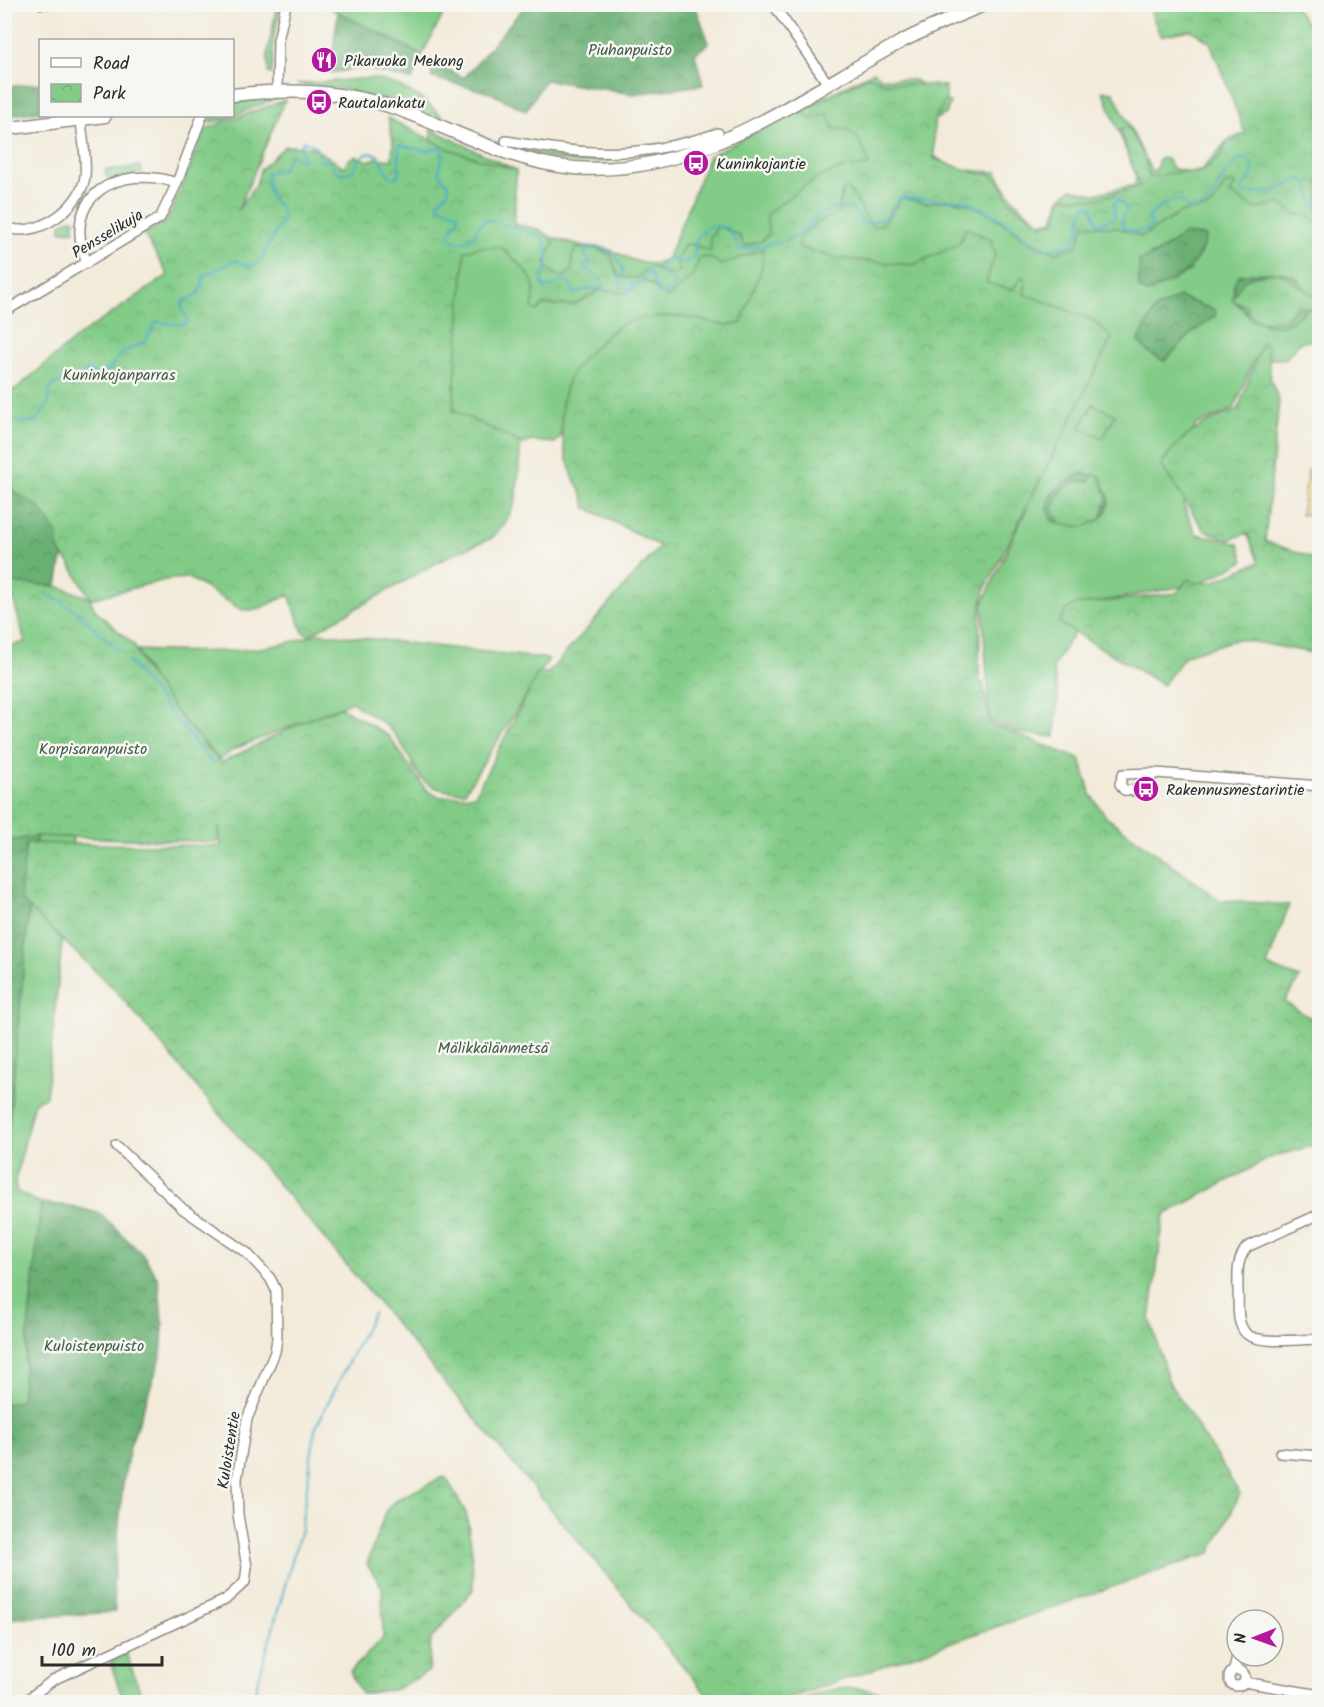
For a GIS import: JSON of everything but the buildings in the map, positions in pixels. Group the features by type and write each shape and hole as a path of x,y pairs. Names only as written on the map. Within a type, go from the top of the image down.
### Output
{"main road":[{"path":"234,96 277,91 320,92 360,98 397,109 497,150 553,165 598,169 645,165 712,147 965,8 986,4"},
{"path":"4,129 99,117"}],"street":[{"path":"42,4 60,4"},
{"path":"277,91 278,41 286,4"},
{"path":"773,4 828,84"},
{"name":"Pensselikuja","path":"4,312 160,218 177,183 202,117"},
{"path":"4,226 23,231 37,227 60,214 78,195 85,176 81,120"},
{"path":"506,141 570,152 643,152 686,144 718,133"},
{"path":"643,152 645,165"},
{"path":"87,263 80,232 81,220 89,202 100,190 122,178 144,176 177,183"},
{"path":"78,195 89,202"},
{"path":"1156,773 1320,786"},
{"name":"Kuloistentie","path":"24,1702 53,1680 225,1600 245,1582 248,1567 238,1515 237,1479 247,1419 275,1352 278,1338 276,1290 270,1278 247,1253 183,1209 117,1146"},
{"path":"1320,1214 1247,1247 1241,1254 1238,1267 1239,1321 1244,1333 1255,1339 1320,1339"},
{"path":"1280,1453 1320,1456"},
{"path":"1234,1668 1229,1676 1231,1683 1239,1686 1244,1682 1320,1695"}],"green space":[{"name":"Mälikkälänmetsä","path":"1233,4 1245,7 1294,5 1319,37 1319,228 1311,216 1294,214 1280,203 1256,209 1230,194 1235,184 1231,182 1225,185 1214,202 1207,208 1182,212 1141,237 1116,227 1084,225 1077,246 1055,253 1023,237 992,215 972,205 950,200 927,203 901,198 883,224 873,227 854,196 846,189 842,192 838,212 808,230 798,247 835,258 913,265 959,244 966,228 992,240 991,246 996,251 986,283 1012,290 1022,277 1026,279 1024,294 1091,319 1112,338 985,589 980,613 979,682 983,683 990,724 1080,759 1091,795 1106,817 1220,900 1289,905 1267,966 1300,978 1284,1002 1319,1023 1319,1144 1272,1157 1164,1215 1150,1319 1168,1380 1240,1494 1211,1553 778,1702 713,1702 118,993 20,899 26,843 221,846 219,826 218,842 37,836 5,841 5,647 25,642 9,583 57,586 90,598 70,564 57,548 58,534 39,507 14,492 8,479 5,481 5,390 16,389 77,337 168,275 144,234 167,221 205,129 285,100 238,210 256,185 260,170 285,146 312,147 344,167 349,159 356,156 368,161 376,158 392,160 393,141 388,118 451,150 516,170 514,224 548,235 554,244 545,262 549,270 560,277 566,276 572,269 572,256 577,248 597,249 610,255 619,277 637,278 646,269 654,267 661,273 675,275 680,270 676,262 684,245 692,244 711,251 710,237 718,226 739,235 744,246 762,241 768,234 767,214 790,196 814,180 840,169 869,166 858,140 848,131 834,129 828,114 811,119 801,112 868,76 884,83 945,86 946,98 934,122 934,159 979,174 990,174 999,181 1010,202 1043,225 1055,221 1063,197 1097,199 1140,186 1120,130 1128,126 1145,158 1149,177 1180,172 1198,174 1220,157 1227,141 1245,133 1210,42 1191,30 1160,36 1150,9 1154,5","holes":["481,247 501,247 528,273 532,280 534,288 532,308 537,311 543,305 575,305 599,290 627,293 644,281 667,298 692,277 700,257 711,258 721,265 763,249 762,267 741,323 724,325 667,317 627,322 609,333 582,360 572,373 566,388 562,406 563,442 570,469 583,495 585,507 660,546 548,673 538,673 475,795 440,797 426,790 389,736 341,707 304,721 221,763 181,718 144,668 134,645 95,610 90,599 169,579 189,578 242,610 256,610 289,595 303,632 309,635 451,555 492,538 504,525 516,501 521,443 453,410 465,251"]},
{"path":"277,5 280,7 274,37 272,74 268,73 268,50"},
{"path":"324,5 448,5 422,55"},
{"name":"Piuhanpuisto","path":"526,5 695,5 709,43 695,54 703,85 633,94 545,80 526,111 491,93 432,78 429,59 464,78"},
{"path":"338,12 422,55 412,80 362,68 330,73"},
{"path":"874,71 881,78 915,80 950,103 946,114 937,119 933,117 934,155 955,167 997,172 1015,201 1041,223 1053,220 1060,198 1072,189 1094,194 1135,185 1136,176 1103,91 1113,92 1152,172 1157,168 1159,158 1167,159 1172,168 1189,172 1201,171 1227,141 1319,174 1319,340 1299,342 1286,359 1254,359 1234,409 1195,425 1184,506 1196,534 1239,544 1244,561 1201,583 1092,603 1053,667 1058,697 1055,737 1019,733 990,721 982,605 1095,359 928,269 572,375 562,401 561,436 555,443 531,441 523,444 457,414 451,402 431,129 516,170 514,224 558,239 604,248 636,261 652,264 668,257 709,156","holes":["1169,244 1191,270 1146,293 1150,254 1158,253","1250,273 1295,276 1302,286 1273,325 1252,320","1207,309 1215,310 1215,316 1190,335 1164,361 1138,341 1147,326"]},
{"path":"372,78 389,82 412,92 451,123 489,140 551,154 611,155 611,160 578,163 526,154 343,89 297,84"},
{"path":"39,83 39,111 5,116 5,87"},
{"path":"279,97 234,115 234,102"},
{"path":"208,117 230,117 223,120 205,123"},
{"path":"141,166 142,173 110,179 106,176 105,170"},
{"path":"72,218 76,221 73,224 75,230 61,231 61,224"},
{"path":"1184,234 1206,236 1191,266 1177,278 1146,293 1139,288 1139,261 1158,253"},
{"path":"1278,272 1311,294 1319,295 1319,310 1296,306 1283,320 1258,321 1249,316 1247,306 1232,301 1240,286 1249,278"},
{"path":"1279,272 1295,276 1315,300 1294,320 1284,325 1274,326 1255,319 1233,300 1234,283 1239,275"},
{"path":"1179,297 1215,310 1215,316 1190,335 1164,361 1148,352 1138,341 1155,309"},
{"path":"1262,342 1267,347 1271,380 1279,401 1265,541 1319,560 1319,654 1238,639 1186,655 1163,685 1059,623 1067,609 1074,605 1177,593 1188,579 1194,583 1213,582 1259,562 1247,533 1229,540 1204,530 1161,465 1176,445 1194,430 1238,410"},
{"path":"1093,404 1115,415 1103,438 1080,428"},
{"path":"105,438 61,563 57,586 9,583 5,565 4,481 75,445"},
{"path":"1082,473 1099,481 1107,491 1109,503 1107,510 1103,516 1090,523 1074,525 1052,521 1048,512 1050,497 1060,486"},
{"path":"1093,474 1101,477 1105,492 1108,494 1101,519 1083,527 1060,524 1053,508 1063,489 1078,481 1089,482"},
{"path":"318,633 549,659 465,792 448,791 427,783 420,777 391,730 351,702 234,749 220,760 163,695 137,650 205,652 252,649 274,646"},
{"path":"36,836 73,837 46,1097 34,1102 15,1182 17,1192 41,1203 21,1402 5,1404 4,1211 7,1144"},
{"path":"36,836 7,1144 5,1211 5,841"},
{"name":"Kuloistenpuisto","path":"41,1203 72,1206 101,1214 145,1257 158,1279 163,1326 161,1357 130,1446 123,1483 113,1586 115,1612 5,1619 5,1404 21,1401"},
{"path":"443,1477 447,1479 466,1513 472,1550 473,1590 431,1639 429,1671 397,1689 361,1694 350,1672 383,1638 382,1587 367,1564 386,1510 398,1499"},
{"path":"126,1653 144,1702 124,1702 110,1662"},
{"path":"854,1688 918,1698 972,1693 1021,1702 793,1702 834,1689"}],"sand":[{"path":"1319,462 1319,513 1301,515 1308,470 1318,471"}],"waterway":[{"path":"4,421 35,422 48,405 50,389 55,383 62,382 74,388 87,370 97,375 108,370 123,352 145,342 156,322 184,325 188,320 182,310 182,302 200,293 204,276 235,260 250,267 260,262 283,218 281,207 270,197 266,173 282,170 291,154 303,159 300,148 303,141 316,146 319,160 330,162 334,170 343,174 353,171 362,156 373,153 378,155 390,177 396,178 399,173 399,145 426,151 441,147 443,155 439,173 449,186 448,192 438,202 439,206 458,214 459,219 451,230 450,237 455,242 469,240 473,238 478,227 486,219 541,236 547,257 546,268 541,277 544,288 554,286 564,280 572,286 574,294 590,288 603,289 599,277 584,267 585,264 591,263 585,255 587,247 601,248 618,259 624,271 620,278 621,286 628,289 633,287 631,284 640,282 650,272 658,292 665,295 676,284 663,274 660,264 668,257 680,263 694,258 697,238 710,226 729,228 740,250 779,242"},
{"path":"785,241 798,235 820,214 834,209 854,210 864,224 884,219 900,198 965,200 1012,225 1035,247 1047,250 1072,244 1079,232 1082,212 1086,205 1091,206 1098,225 1115,217 1114,203 1117,199 1126,208 1122,218 1123,227 1137,232 1148,229 1152,223 1148,219 1150,216 1174,201 1184,203 1189,210 1199,208 1207,203 1230,168 1237,161 1246,158 1252,165 1253,173 1241,189 1246,194 1275,191 1301,179 1308,184 1314,204 1320,207"},
{"path":"46,593 76,611 121,652"},
{"path":"128,661 213,764"},
{"path":"252,1702 301,1529 315,1429 373,1313"}],"place":[{"name":"Pikaruoka Mekong","path":"324,60"},
{"name":"Rautalankatu","path":"319,102"},
{"name":"Kuninkojantie","path":"696,163"},
{"name":"Rakennusmestarintie","path":"1146,789"}],"park label":[{"name":"Kuninkojanparras","path":"119,374"},
{"name":"Korpisaranpuisto","path":"93,748"}]}
